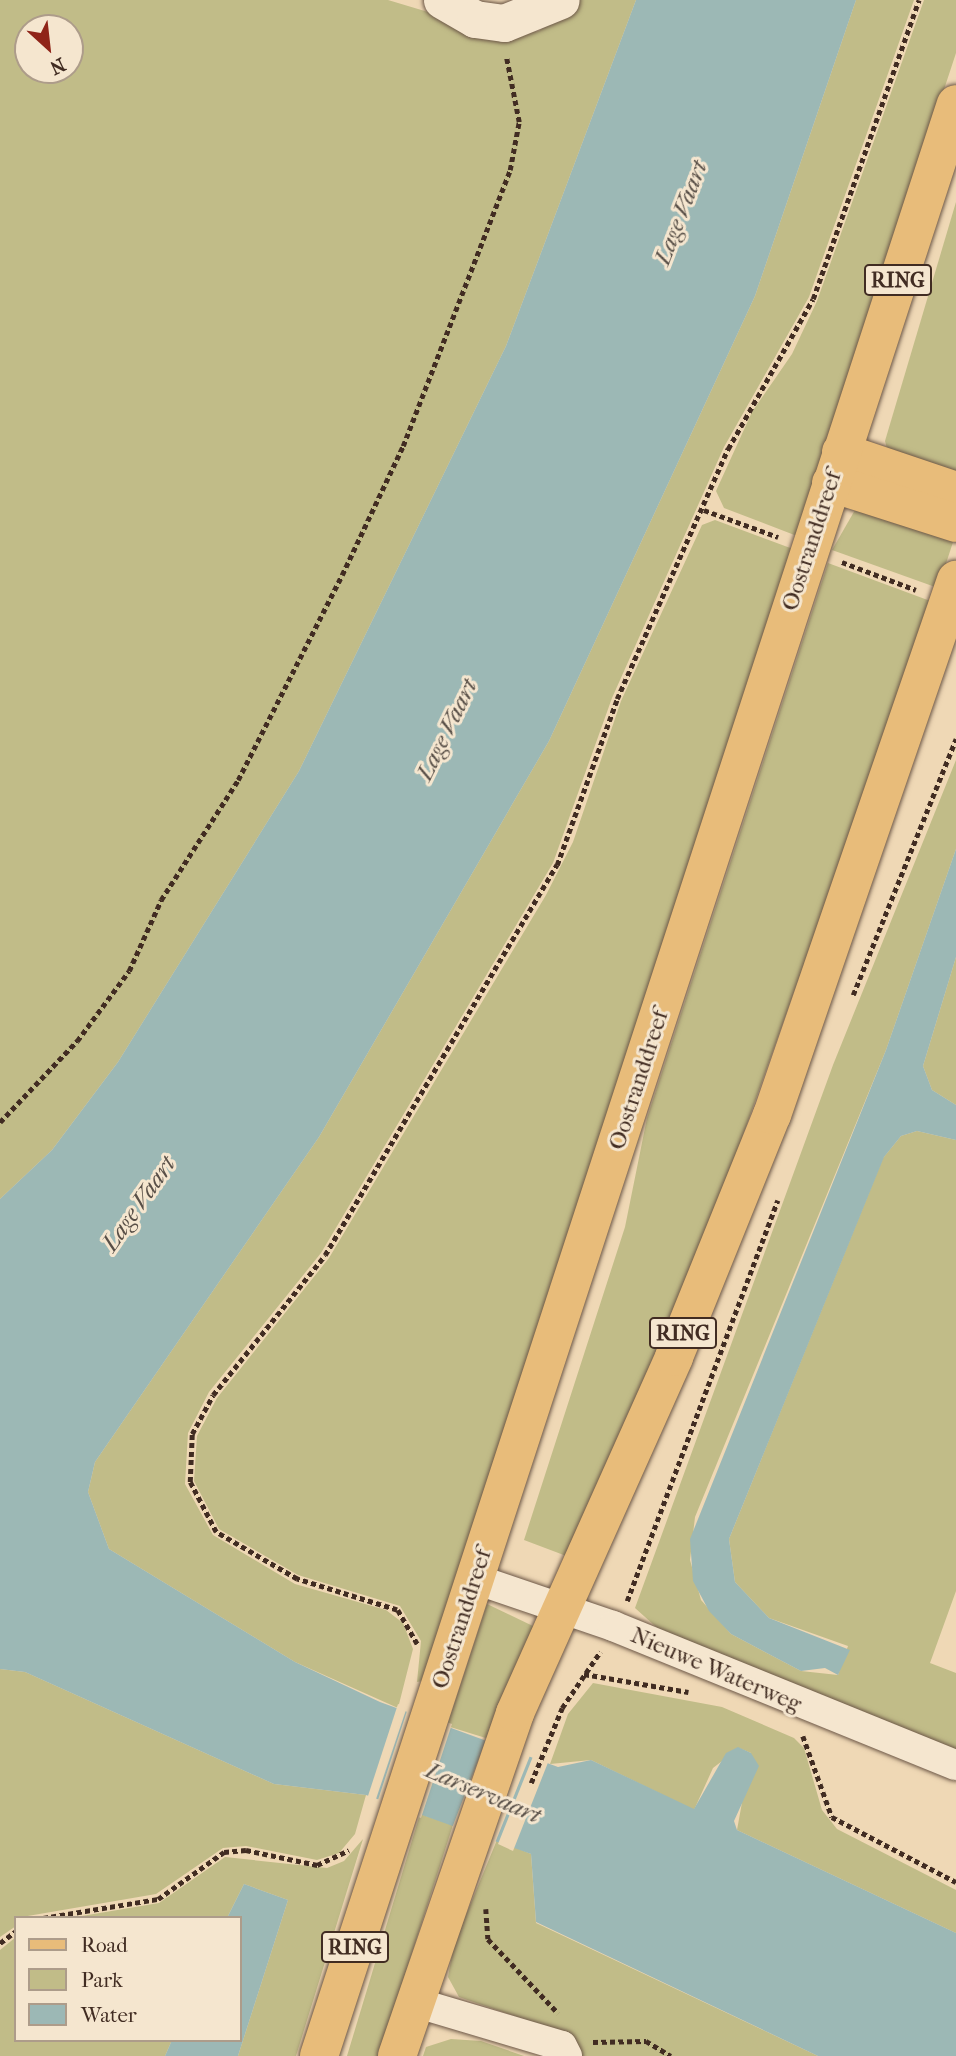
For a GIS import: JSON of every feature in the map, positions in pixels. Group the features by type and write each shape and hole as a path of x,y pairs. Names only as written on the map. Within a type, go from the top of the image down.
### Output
{"main road":[{"name":"Oostranddreef","path":"319,2056 956,104"},
{"path":"836,467 956,491"},
{"path":"836,467 956,523"},
{"name":"RING","path":"397,2056 461,1863 515,1713 674,1357 772,1115 954,594"}],"street":[{"path":"445,0 475,19 504,23 561,0"},
{"name":"Nieuwe Waterweg","path":"475,1579 559,1611 613,1626 956,1765"},
{"path":"414,2002 565,2051"}],"path":[{"path":"418,1650 411,1627 397,1610 297,1579 216,1532 190,1482 192,1434 213,1395 325,1255 557,865 617,699 728,449 813,299 919,0"},
{"path":"0,1122 77,1041 130,971 161,900 238,780 403,446 518,143 505,47"},
{"path":"584,1674 700,1695"},
{"path":"793,1732 805,1737 832,1817 956,1882"},
{"path":"55,1916 158,1899 224,1852 246,1850 317,1865 333,1862 354,1844"},
{"path":"489,1895 488,1939 558,2013 565,2051 646,2040 671,2056"}],"green space":[{"path":"0,0 388,0 508,36 539,31 577,0 636,0 506,346 299,771 118,1062 52,1150 0,1199"},
{"path":"856,0 914,0 809,297 724,447 612,698 553,863 321,1253 209,1392 188,1433 185,1484 213,1535 295,1584 386,1610 403,1623 413,1649 398,1708 295,1662 109,1549 88,1492 95,1462 319,1137 549,741 755,296"},
{"path":"924,0 956,0 956,53 797,536 724,508 716,491 752,412 792,354 817,301"},
{"path":"956,202 956,479 889,456 885,441"},
{"path":"855,510 955,536 938,588 832,550"},
{"path":"715,520 793,549 490,1481 422,1681 417,1682 421,1641 400,1606 298,1575 219,1529 194,1481 197,1436 217,1398 329,1258 546,895 573,842 621,701 702,525"},
{"path":"828,563 933,602 722,1194 569,1557 524,1540 625,1227 647,1118"},
{"path":"956,760 956,849 886,1050 695,1517 690,1560 701,1600 731,1634 801,1671 838,1675 848,1646 769,1618 735,1582 729,1539 883,1158 901,1136 917,1131 956,1140 956,1591 930,1663 956,1673 956,1752 664,1634 635,1608 833,1065"},
{"path":"956,957 956,1105 932,1090 923,1066"},
{"path":"487,1604 535,1627 489,1739 447,1726"},
{"path":"0,1669 25,1672 274,1784 366,1795 355,1834 339,1853 317,1860 246,1846 223,1848 156,1894 14,1916 14,1927 0,1937"},
{"path":"593,1683 722,1707 794,1738 804,1748 822,1810 837,1829 956,1890 956,1933 737,1830 751,1753 739,1748 713,1768 694,1810 591,1760 550,1764 568,1714"},
{"path":"420,1814 453,1825 379,2056 347,2056"},
{"path":"363,1839 296,2056 238,2056 288,1900 244,1884 228,1916 82,1916 159,1903 225,1857 327,1868 344,1861"},
{"path":"497,1840 531,1854 536,1923 818,2056 582,2056 573,2036 459,1997 448,1977 454,1944"},
{"path":"14,1939 14,2042 171,2042 165,2056 0,2056 0,1950"},
{"path":"451,2039 481,2041 524,2056 423,2056 426,2047"}],"water":[{"path":"636,0 856,0 755,296 549,741 319,1137 95,1462 88,1492 109,1549 295,1662 380,1702 558,1767 591,1760 694,1809 726,1753 738,1747 751,1753 759,1766 734,1821 737,1830 956,1933 956,2056 818,2056 536,1922 531,1854 366,1795 274,1784 25,1672 0,1669 0,1199 52,1150 118,1062 299,771 506,346"},
{"path":"956,849 956,957 923,1066 932,1090 956,1105 956,1140 917,1131 901,1136 884,1157 729,1539 735,1582 769,1618 850,1650 838,1675 825,1668 801,1671 731,1634 709,1611 693,1581 690,1539 886,1050"},
{"path":"244,1884 288,1900 238,2056 165,2056 171,2042 242,2042 242,1916 228,1916"}],"pier":[{"path":"398,1704 407,1707 375,1802 367,1799"},
{"path":"408,1708 452,1724 421,1818 377,1803"},
{"path":"488,1735 531,1753 495,1843 452,1828"},
{"path":"534,1754 549,1760 513,1851 498,1844"}],"water label":[{"name":"Lage Vaart","path":"681,213"},
{"name":"Lage Vaart","path":"447,730"},
{"name":"Lage Vaart","path":"139,1204"},
{"name":"Larservaart","path":"483,1793"}]}
